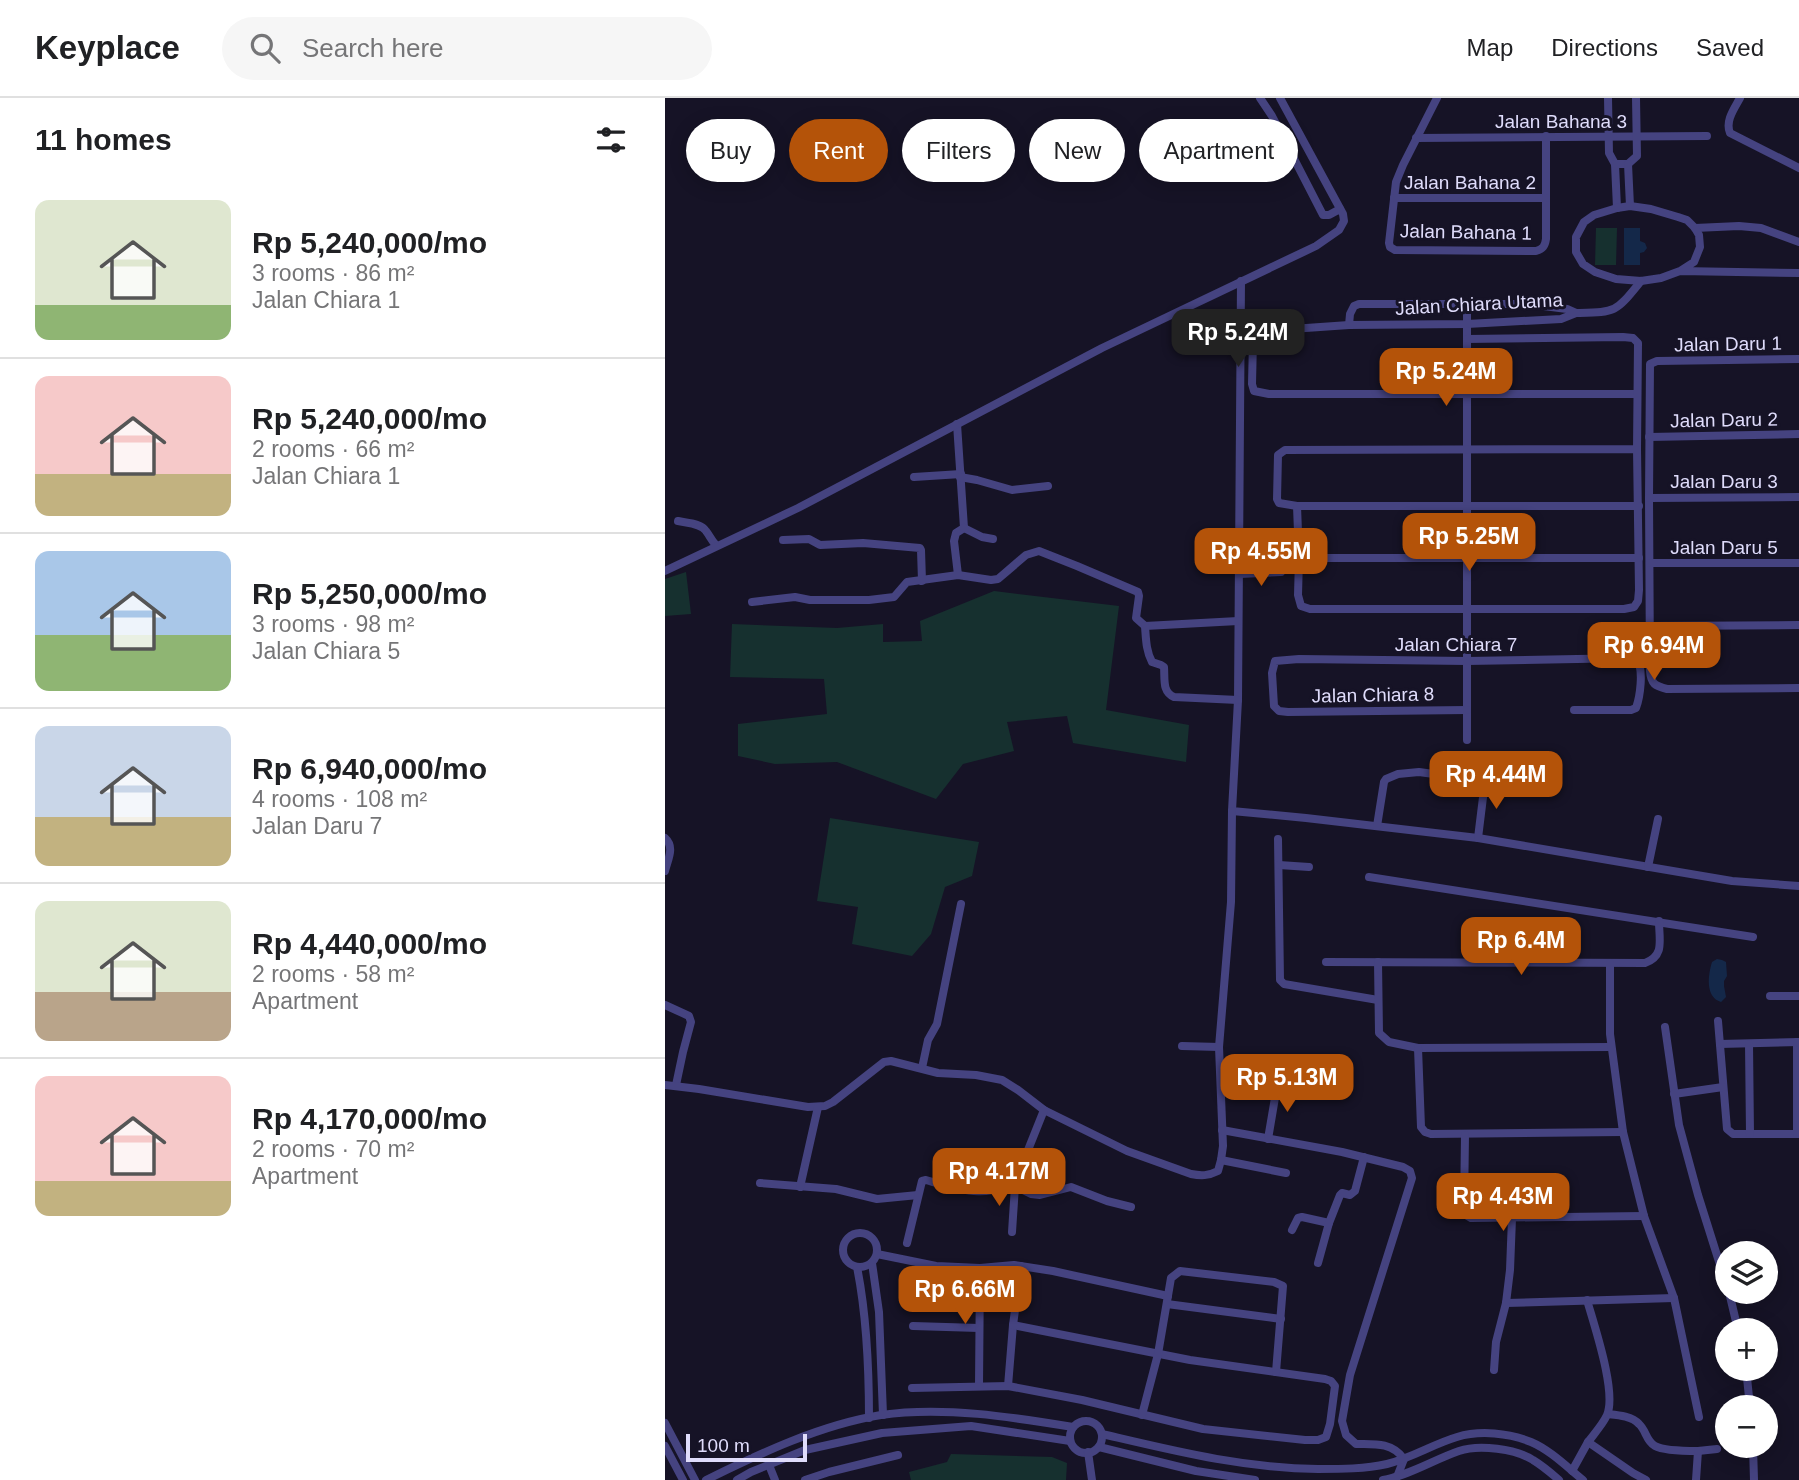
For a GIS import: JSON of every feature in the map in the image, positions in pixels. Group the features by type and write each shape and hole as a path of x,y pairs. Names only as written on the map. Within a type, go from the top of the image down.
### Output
{"street":[{"path":"1260,98 1272,116 1320,211 1323,215 1341,212"},
{"path":"665,571 713,543 798,508 1048,376 1327,240 1339,230 1344,221 1280,98"},
{"path":"1394,198 1403,165 1437,98"},
{"path":"1608,98 1607,136 1609,153 1615,164 1617,208"},
{"path":"1615,164 1628,164 1637,156 1636,98"},
{"path":"1740,98 1728,121 1730,133 1799,168"},
{"path":"1546,136 1546,198"},
{"name":"Jalan Bahana 3","path":"1416,138 1707,136"},
{"path":"1628,164 1630,206"},
{"name":"Jalan Bahana 2","path":"1394,198 1546,198"},
{"name":"Jalan Bahana 1","path":"1394,198 1389,243 1395,250 1536,251 1545,245 1546,198"},
{"path":"1630,206 1651,209 1687,220 1699,235 1699,254 1694,262 1661,278 1641,281 1616,279 1595,272 1583,264 1576,252 1576,237 1584,222 1594,215 1617,208 1630,206"},
{"path":"1695,228 1750,227 1799,242"},
{"path":"1680,271 1799,273"},
{"path":"665,1085 818,1107 833,1102 884,1062 891,1061 938,1073 976,1075 1002,1080 1044,1110 1127,1151 1191,1174 1201,1176 1218,1171 1222,1130 1219,1047 1231,902 1232,811 1238,700 1241,281"},
{"path":"1576,313 1612,310 1622,304 1641,281"},
{"name":"Jalan Chiara Utama","path":"1349,325 1350,314 1354,306 1359,304 1528,304 1567,309 1576,313"},
{"path":"1467,305 1467,740"},
{"path":"1539,319 1543,315 1541,306"},
{"name":"Jalan Chiara Utama","path":"1467,393 1257,393 1252,384 1253,340 1255,334 1262,331 1349,325 1467,324 1561,318 1576,313"},
{"name":"Jalan Chiara Utama","path":"1467,339 1633,338 1638,343 1637,394"},
{"name":"Jalan Daru 1","path":"1649,437 1650,364 1657,360 1799,359"},
{"path":"1297,506 1298,595 1301,606 1310,609 1634,607 1638,601 1639,590 1637,394 1467,393"},
{"path":"957,424 964,528"},
{"name":"Jalan Daru 2","path":"1649,437 1799,434"},
{"path":"1649,437 1651,682 1656,687 1667,690 1799,688"},
{"path":"1637,449 1285,450 1278,455 1277,499 1279,503 1297,506 1639,506"},
{"path":"913,477 960,475 1012,490 1048,486"},
{"name":"Jalan Daru 3","path":"1649,498 1799,497"},
{"path":"678,521 705,529 713,543"},
{"path":"964,528 993,539"},
{"path":"958,575 954,541 956,533 964,528"},
{"path":"783,540 810,539 820,544 863,543 920,548 922,581"},
{"path":"752,602 795,597 840,601 882,599 894,597 907,582 958,575 998,579 1026,555 1039,551 1138,592 1136,618 1145,626 1238,621"},
{"path":"1299,558 1639,558"},
{"name":"Jalan Daru 5","path":"1650,563 1799,563"},
{"path":"1239,574 1281,572"},
{"path":"1649,626 1799,625"},
{"path":"1145,626 1150,658 1152,662 1164,667 1165,690 1168,694 1238,700"},
{"name":"Jalan Chiara 7","path":"1279,711 1274,706 1272,673 1275,661 1637,660 1640,665 1639,699 1636,708 1574,710"},
{"name":"Jalan Chiara 8","path":"1279,711 1467,710"},
{"path":"1377,826 1384,782 1398,774 1419,772 1485,781 1530,783"},
{"path":"1478,838 1485,781"},
{"path":"1232,811 1478,838 1732,881 1799,886"},
{"path":"1648,867 1658,819"},
{"path":"665,838 670,843 671,850 665,871"},
{"path":"1278,839 1280,980 1285,984 1378,1000"},
{"path":"1279,864 1309,867"},
{"path":"1369,877 1753,937"},
{"path":"922,1068 928,1040 937,1024 961,904"},
{"path":"1325,962 1645,963 1654,960 1658,954 1659,922"},
{"path":"1378,962 1379,1033 1388,1041 1418,1048 1611,1047"},
{"path":"1610,963 1611,1047 1623,1132 1644,1216 1674,1298 1699,1417"},
{"path":"1770,996 1799,996"},
{"path":"665,1005 689,1016 691,1022 676,1086"},
{"path":"1718,1021 1727,1129 1733,1134 1798,1134 1798,1042 1720,1044"},
{"path":"1665,1027 1679,1125 1715,1247"},
{"path":"1749,1044 1750,1134"},
{"path":"1182,1046 1219,1047"},
{"path":"1418,1048 1421,1127 1425,1132 1465,1135 1623,1132"},
{"path":"1268,1139 1277,1080 1283,1077 1297,1079"},
{"path":"1674,1094 1723,1087"},
{"path":"800,1187 818,1107"},
{"path":"1012,1232 1014,1184 1044,1110"},
{"path":"1222,1130 1364,1157 1410,1171 1412,1178 1356,1352 1342,1421 1346,1435 1356,1444 1388,1446 1396,1450 1403,1459"},
{"path":"1465,1135 1464,1209 1466,1215 1471,1218 1644,1216"},
{"path":"1318,1263 1340,1195 1350,1195 1355,1191 1364,1157"},
{"path":"1221,1160 1286,1173"},
{"path":"907,1243 920,1182 924,1180 975,1192 1014,1184 1031,1194 1040,1195 1072,1187 1131,1207"},
{"path":"760,1183 837,1189 877,1199 918,1195"},
{"path":"1292,1230 1298,1217 1329,1223"},
{"path":"1494,1370 1499,1324 1506,1303 1512,1251 1512,1218"},
{"path":"858,1233 869,1236 876,1244 877,1254 872,1263 857,1267 848,1262 843,1252 845,1242 858,1233"},
{"path":"877,1254 936,1266 980,1268 1014,1265 1053,1271 1168,1300 1281,1319"},
{"path":"872,1263 877,1287 883,1415"},
{"path":"1008,1386 1021,1266"},
{"path":"857,1267 867,1345 869,1418"},
{"path":"979,1385 980,1268"},
{"path":"1142,1415 1158,1354 1171,1278 1179,1271 1274,1282 1283,1286 1276,1372"},
{"path":"1506,1303 1674,1298"},
{"path":"1572,1471 1608,1414 1609,1384 1587,1300"},
{"path":"912,1388 1008,1386 1082,1400 1203,1429 1305,1440 1327,1437 1335,1385 1331,1381 1158,1354 1013,1325"},
{"path":"913,1326 979,1328"},
{"path":"867,1345 881,1345"},
{"path":"913,1413 915,1429"},
{"path":"706,1480 796,1439 883,1415 973,1413 1073,1427 1088,1421 1099,1428 1102,1434 1099,1447 1091,1452 1077,1451 1070,1441 1073,1427"},
{"path":"1608,1414 1629,1418 1639,1424 1651,1445 1658,1448 1689,1451 1715,1449"},
{"path":"665,1423 695,1480"},
{"path":"737,1480 805,1450 882,1433 915,1429 971,1426 1070,1441"},
{"path":"1102,1434 1202,1458 1270,1467 1320,1469 1365,1468 1403,1459 1458,1437 1497,1434 1534,1444 1583,1480"},
{"path":"1588,1442 1646,1480"},
{"path":"665,1446 683,1480"},
{"path":"1099,1447 1196,1471 1255,1480"},
{"path":"1389,1479 1462,1449 1480,1448 1499,1449 1531,1458 1559,1480"},
{"path":"1696,1480 1699,1451"},
{"path":"1087,1452 1093,1480"},
{"path":"805,1480 898,1455"},
{"path":"1753,1458 1754,1480"},
{"path":"1389,1479 1403,1459"},
{"path":"769,1465 775,1480"}],"green space":[{"path":"1596,228 1617,228 1616,265 1595,265"},
{"path":"686,572 691,614 665,616 665,579"},
{"path":"994,591 1119,606 1106,710 1189,725 1186,762 1073,743 1067,716 1007,722 1014,751 963,764 936,799 837,762 775,764 738,756 738,724 827,714 824,679 730,677 732,624 837,628 883,624 883,642 922,641 920,621"},
{"path":"830,818 979,842 972,876 945,887 931,934 912,956 852,944 858,907 817,901"},
{"path":"951,1454 1052,1457 1067,1463 1066,1480 911,1480 909,1472 947,1462"}],"water":[{"path":"1624,228 1640,228 1640,241 1645,243 1647,248 1640,253 1640,265 1624,265"},
{"path":"1717,959 1726,962 1726,997 1721,1002 1712,995 1709,985 1712,962"}]}
